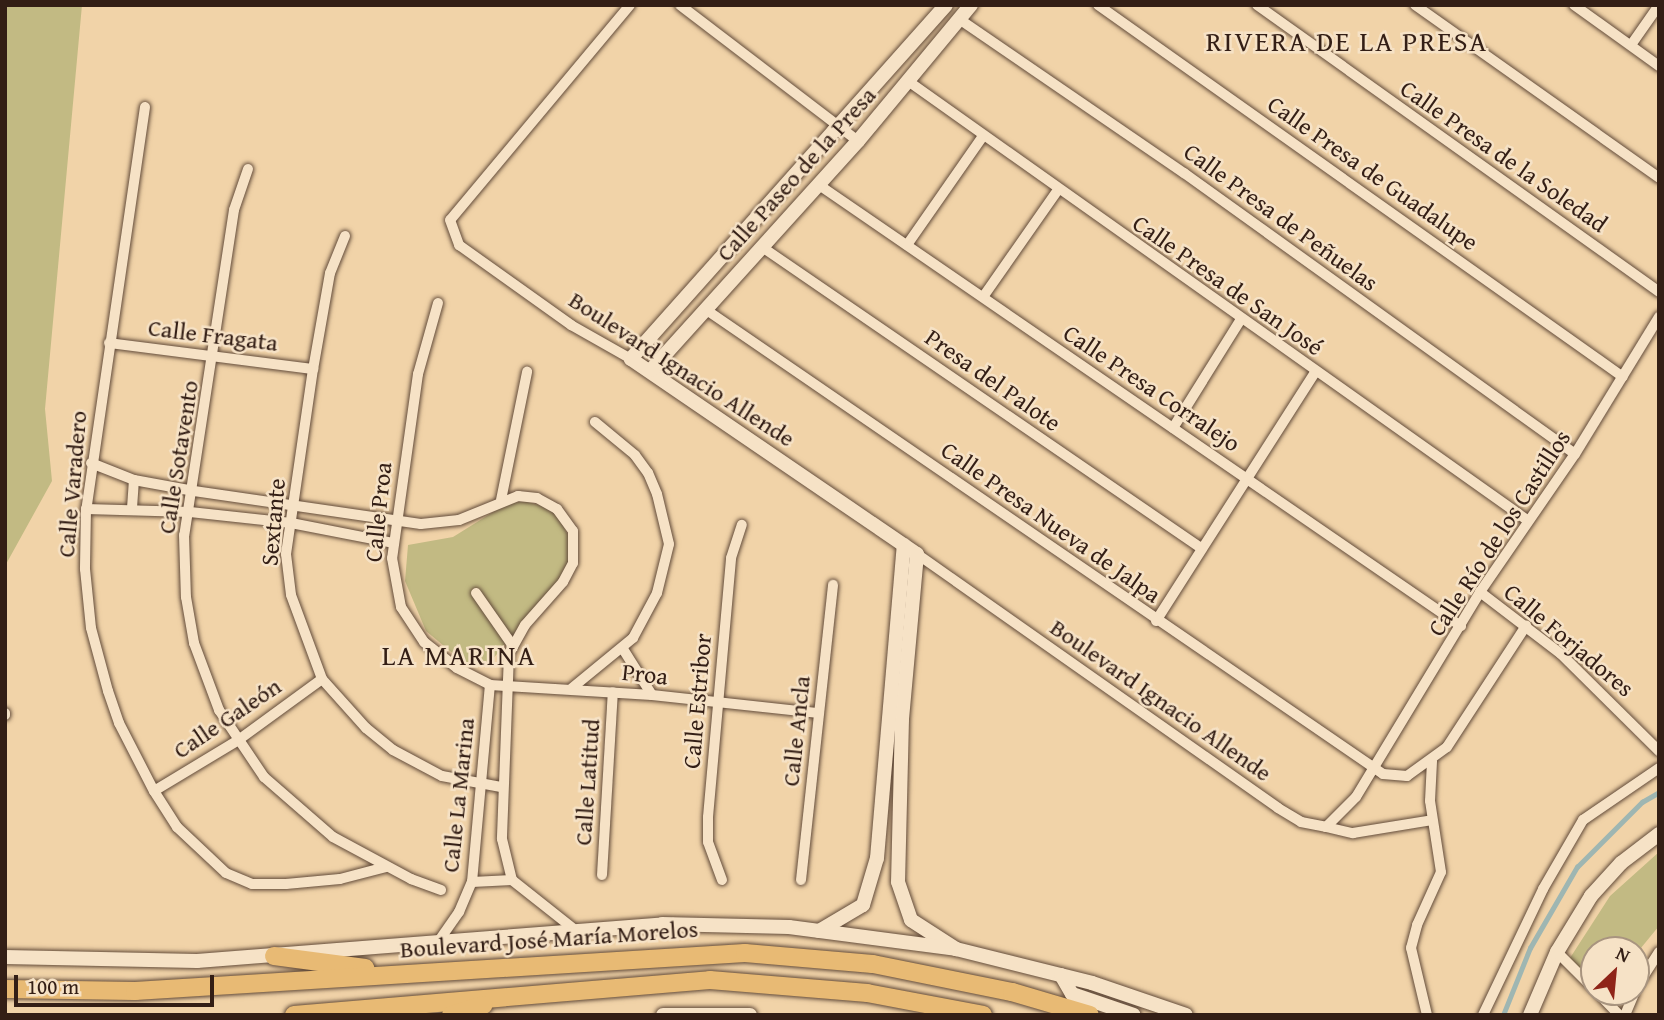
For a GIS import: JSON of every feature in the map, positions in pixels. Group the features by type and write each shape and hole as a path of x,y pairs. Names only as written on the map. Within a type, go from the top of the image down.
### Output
{"main road":[{"name":"Boulevard José María Morelos","path":"5,989 38,992 403,973 696,953 784,954 873,964 1012,992 1090,1015"},
{"path":"274,956 403,973"},
{"name":"Boulevard José María Morelos","path":"294,1015 670,981 751,981 867,993 983,1015"},
{"path":"451,1015 514,994"}],"street":[{"name":"Boulevard Ignacio Allende","path":"630,5 450,220 459,245 570,325 651,370 1301,822 1364,833 1432,820"},
{"path":"680,5 858,141"},
{"name":"Calle Paseo de la Presa","path":"631,359 946,5"},
{"name":"Calle Paseo de la Presa","path":"651,370 858,141 971,5"},
{"name":"Calle Presa de Guadalupe","path":"1098,5 1623,377"},
{"name":"Calle Presa de la Soledad","path":"1257,5 1659,292"},
{"path":"1415,5 1659,178"},
{"path":"1574,5 1659,66"},
{"path":"1630,45 1659,5"},
{"name":"Calle Presa de Peñuelas","path":"959,19 1184,173 1575,454"},
{"name":"Calle Presa de San José","path":"908,81 1058,190 1527,520"},
{"name":"Calle Varadero","path":"145,107 86,509 85,569 94,640 118,723 154,791 206,858 241,881 286,884 340,879 386,867"},
{"path":"907,245 983,136"},
{"name":"Calle Sotavento","path":"248,169 234,210 215,356 194,491 184,535 186,597 194,643 205,677 237,741 264,777 333,837 386,867 441,890"},
{"name":"Calle Presa Corralejo","path":"819,185 1461,626"},
{"path":"983,298 1058,190"},
{"name":"Sextante","path":"345,236 330,272 313,369 286,554 291,595 322,679 366,728 393,750 442,776 501,787"},
{"name":"Presa del Palote","path":"762,247 1200,548"},
{"name":"Calle Proa","path":"438,303 418,374 400,521 394,543 395,590 410,625 440,656 490,685"},
{"name":"Calle Presa Nueva de Jalpa","path":"705,309 1372,770"},
{"name":"Calle Río de los Castillos","path":"1372,770 1480,592 1527,520 1575,454 1659,317"},
{"path":"1173,428 1241,319"},
{"name":"Calle Fragata","path":"109,343 313,369"},
{"path":"501,500 527,372"},
{"path":"1156,621 1200,548 1315,372"},
{"path":"572,688 623,649 657,593 669,544 657,494 648,473 635,455 595,422"},
{"path":"91,463 134,480 400,521 441,524 501,500 528,496 547,502 567,520 575,541 569,572 513,646 476,593"},
{"path":"132,508 134,480"},
{"path":"86,509 132,508 291,523 394,543"},
{"name":"Calle Estribor","path":"722,880 708,842 731,558 742,525"},
{"path":"819,931 863,905 877,858 910,550"},
{"path":"910,550 901,719 898,882 911,919 956,949 1061,975 1176,1013"},
{"name":"Calle Ancla","path":"801,880 833,585"},
{"name":"Calle Forjadores","path":"1480,592 1526,626 1594,684 1659,751"},
{"path":"1326,827 1337,821 1372,770 1400,778 1432,761 1447,747 1526,626"},
{"name":"Calle La Marina","path":"512,880 502,839 501,787 513,646"},
{"path":"623,649 652,695"},
{"name":"Calle Galeón","path":"154,791 237,741 322,679"},
{"path":"490,685 509,685"},
{"name":"Calle La Marina","path":"438,942 459,912 472,882 490,685"},
{"name":"Proa","path":"509,685 652,695 719,705 819,713"},
{"name":"Calle Latitud","path":"602,875 613,692"},
{"path":"1428,1013 1411,948 1417,925 1441,872 1432,820 1432,761"},
{"path":"1483,1015 1543,889 1583,820 1659,768"},
{"path":"1530,1015 1557,952 1591,895 1620,863 1659,834"},
{"path":"472,882 512,880 575,930"},
{"name":"Boulevard José María Morelos","path":"5,957 120,963 274,956 575,930 722,924 819,931 956,949"},
{"path":"1557,952 1580,976"},
{"path":"1061,975 1072,994 1134,1015"},
{"path":"663,1015 750,1015"}],"shaded area":[{"path":"5,5 82,5 45,409 52,481 5,566"},
{"path":"524,501 546,507 559,517 571,542 568,568 492,660 468,666 426,631 405,581 408,545 453,537 506,504"},
{"path":"1659,852 1659,926 1650,937 1584,936 1610,896"},
{"path":"1580,942 1580,968 1570,958"}],"waterway":[{"path":"1503,1015 1530,948 1577,867 1642,802 1659,792"}],"district":[{"name":"RIVERA DE LA PRESA","path":"1347,41"},
{"name":"LA MARINA","path":"459,655"}]}
